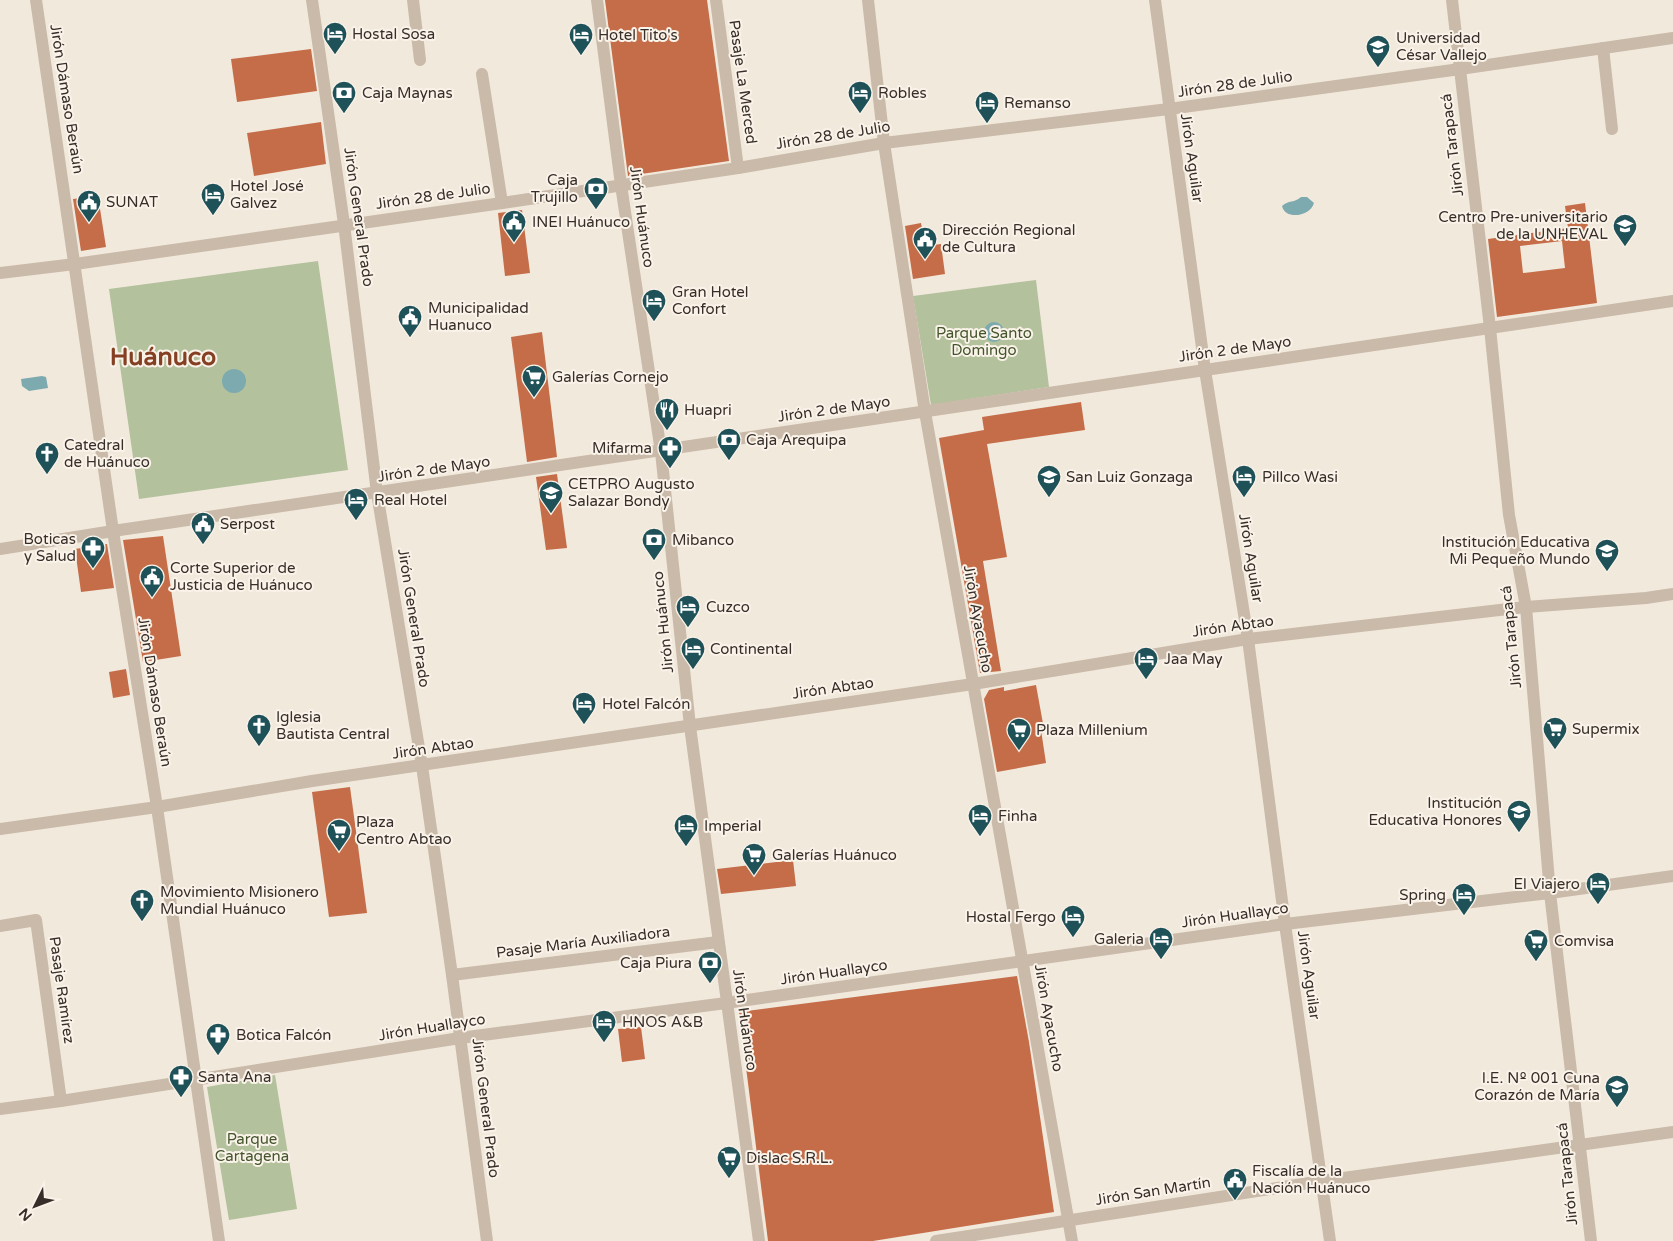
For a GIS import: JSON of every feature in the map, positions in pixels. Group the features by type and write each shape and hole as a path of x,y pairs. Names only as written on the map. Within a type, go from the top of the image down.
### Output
{"street":[{"name":"Jirón Dámaso Beraún","path":"36,0 76,264 113,531 157,807 219,1241"},
{"name":"Jirón General Prado","path":"312,0 344,224 378,493 422,766 487,1241"},
{"path":"414,0 420,60"},
{"name":"Jirón Huánuco","path":"597,0 621,185 661,452 690,726 759,1241"},
{"name":"Pasaje La Merced","path":"716,0 738,168"},
{"name":"Jirón Ayacucho","path":"868,0 884,143 925,412 1072,1241"},
{"name":"Jirón Aguilar","path":"1154,0 1204,370 1248,639 1285,924 1330,1241"},
{"name":"Jirón Tarapacá","path":"1452,0 1490,328 1509,515 1526,607 1550,893 1591,1241"},
{"name":"Jirón 28 de Julio","path":"0,273 76,264 344,224 502,203 738,168 884,143 1169,109 1460,70 1673,38"},
{"path":"1603,48 1612,129"},
{"path":"482,74 502,203"},
{"name":"Jirón 2 de Mayo","path":"0,549 1673,301"},
{"name":"Jirón Abtao","path":"0,830 157,807 312,781 973,684 1248,639 1526,607 1646,598 1673,594"},
{"name":"Jirón Huallayco","path":"0,1109 62,1101 460,1038 726,1003 1285,924 1550,893 1673,876"},
{"name":"Pasaje Ramírez","path":"0,926 36,920 62,1101"},
{"name":"Pasaje María Auxiliadora","path":"452,975 718,942"},
{"name":"Jirón San Martín","path":"936,1241 1322,1181 1673,1132"}],"green space":[{"path":"318,261 348,470 139,499 109,289"},
{"name":"Parque Santo Domingo","path":"1036,280 1049,387 931,405 913,296"},
{"name":"Parque Cartagena","path":"275,1075 297,1209 229,1220 207,1087"}],"water":[{"path":"1301,197 1307,197 1314,203 1312,208 1298,215 1292,215 1284,210 1282,206 1284,204"},
{"path":"994,322 1001,325 1004,332 1001,339 994,342 987,339 984,332 987,325"},
{"path":"234,369 243,372 246,381 243,390 234,393 225,390 222,381 225,372"},
{"path":"46,377 48,388 29,391 22,386 21,379"}],"building":[{"path":"605,0 707,0 729,161 628,176"},
{"path":"311,49 317,91 237,102 231,59"},
{"path":"321,122 326,164 254,176 247,133"},
{"name":"SUNAT","path":"98,196 106,247 81,251 73,199"},
{"path":"1585,203 1597,303 1497,317 1488,239 1568,228 1565,206","holes":["1562,241 1565,268 1523,273 1520,246"]},
{"name":"INEI Huánuco","path":"522,210 530,273 505,276 498,213"},
{"name":"Dirección Regional de Cultura","path":"921,223 925,246 941,244 945,274 913,279 905,226"},
{"name":"Galerías Cornejo","path":"542,332 557,457 527,462 511,337"},
{"path":"1081,402 1085,430 987,444 1007,557 983,561 1001,671 980,673 939,438 984,430 982,417"},
{"name":"CETPRO Augusto Salazar Bondy","path":"557,474 567,548 546,550 536,477"},
{"name":"Corte Superior de Justicia de Huánuco","path":"163,536 181,656 143,662 123,540"},
{"name":"Boticas y Salud","path":"107,544 114,588 81,592 75,549"},
{"path":"126,669 130,695 113,698 109,672"},
{"path":"1036,685 1044,729 1041,730 1046,763 997,772 984,699 989,690 1004,687 1004,691"},
{"name":"Plaza Centro Abtao","path":"350,787 367,913 329,917 312,792"},
{"name":"Galerías Huánuco","path":"793,860 796,886 721,894 717,869"},
{"path":"1017,976 1029,1042 1054,1212 873,1241 768,1241 739,1012"},
{"path":"641,1027 645,1059 622,1062 618,1029"}],"place":[{"name":"Hostal Sosa","path":"335,55"},
{"name":"Hotel Tito's","path":"581,56"},
{"name":"Universidad César Vallejo","path":"1378,68"},
{"name":"Caja Maynas","path":"344,114"},
{"name":"Robles","path":"860,114"},
{"name":"Remanso","path":"987,124"},
{"name":"Caja Trujillo","path":"596,210"},
{"name":"Hotel José Galvez","path":"213,216"},
{"name":"SUNAT","path":"89,223"},
{"name":"INEI Huánuco","path":"514,243"},
{"name":"Centro Pre-universitario de la UNHEVAL","path":"1625,247"},
{"name":"Dirección Regional de Cultura","path":"925,260"},
{"name":"Gran Hotel Confort","path":"654,322"},
{"name":"Municipalidad Huanuco","path":"410,338"},
{"name":"Galerías Cornejo","path":"534,398"},
{"name":"Huapri","path":"667,431"},
{"name":"Caja Arequipa","path":"729,461"},
{"name":"Mifarma","path":"670,469"},
{"name":"Catedral de Huánuco","path":"47,475"},
{"name":"San Luiz Gonzaga","path":"1049,498"},
{"name":"Pillco Wasi","path":"1244,498"},
{"name":"CETPRO Augusto Salazar Bondy","path":"551,514"},
{"name":"Real Hotel","path":"356,521"},
{"name":"Serpost","path":"203,545"},
{"name":"Mibanco","path":"654,561"},
{"name":"Boticas y Salud","path":"93,569"},
{"name":"Institución Educativa Mi Pequeño Mundo","path":"1607,572"},
{"name":"Corte Superior de Justicia de Huánuco","path":"152,598"},
{"name":"Cuzco","path":"688,628"},
{"name":"Continental","path":"693,670"},
{"name":"Jaa May","path":"1146,680"},
{"name":"Hotel Falcón","path":"584,725"},
{"name":"Iglesia Bautista Central","path":"259,747"},
{"name":"Supermix","path":"1555,750"},
{"name":"Plaza Millenium","path":"1019,751"},
{"name":"Institución Educativa Honores","path":"1519,833"},
{"name":"Finha","path":"980,837"},
{"name":"Imperial","path":"686,847"},
{"name":"Plaza Centro Abtao","path":"339,852"},
{"name":"Galerías Huánuco","path":"754,876"},
{"name":"El Viajero","path":"1598,905"},
{"name":"Spring","path":"1464,916"},
{"name":"Movimiento Misionero Mundial Huánuco","path":"142,922"},
{"name":"Hostal Fergo","path":"1073,938"},
{"name":"Galeria","path":"1161,960"},
{"name":"Comvisa","path":"1536,962"},
{"name":"Caja Piura","path":"710,984"},
{"name":"HNOS A&B","path":"604,1043"},
{"name":"Botica Falcón","path":"218,1056"},
{"name":"Santa Ana","path":"181,1098"},
{"name":"I.E. Nº 001 Cuna Corazón de María","path":"1617,1108"},
{"name":"Dislac S.R.L.","path":"729,1179"},
{"name":"Fiscalía de la Nación Huánuco","path":"1235,1201"}],"district":[{"name":"Huánuco","path":"163,356"}]}
